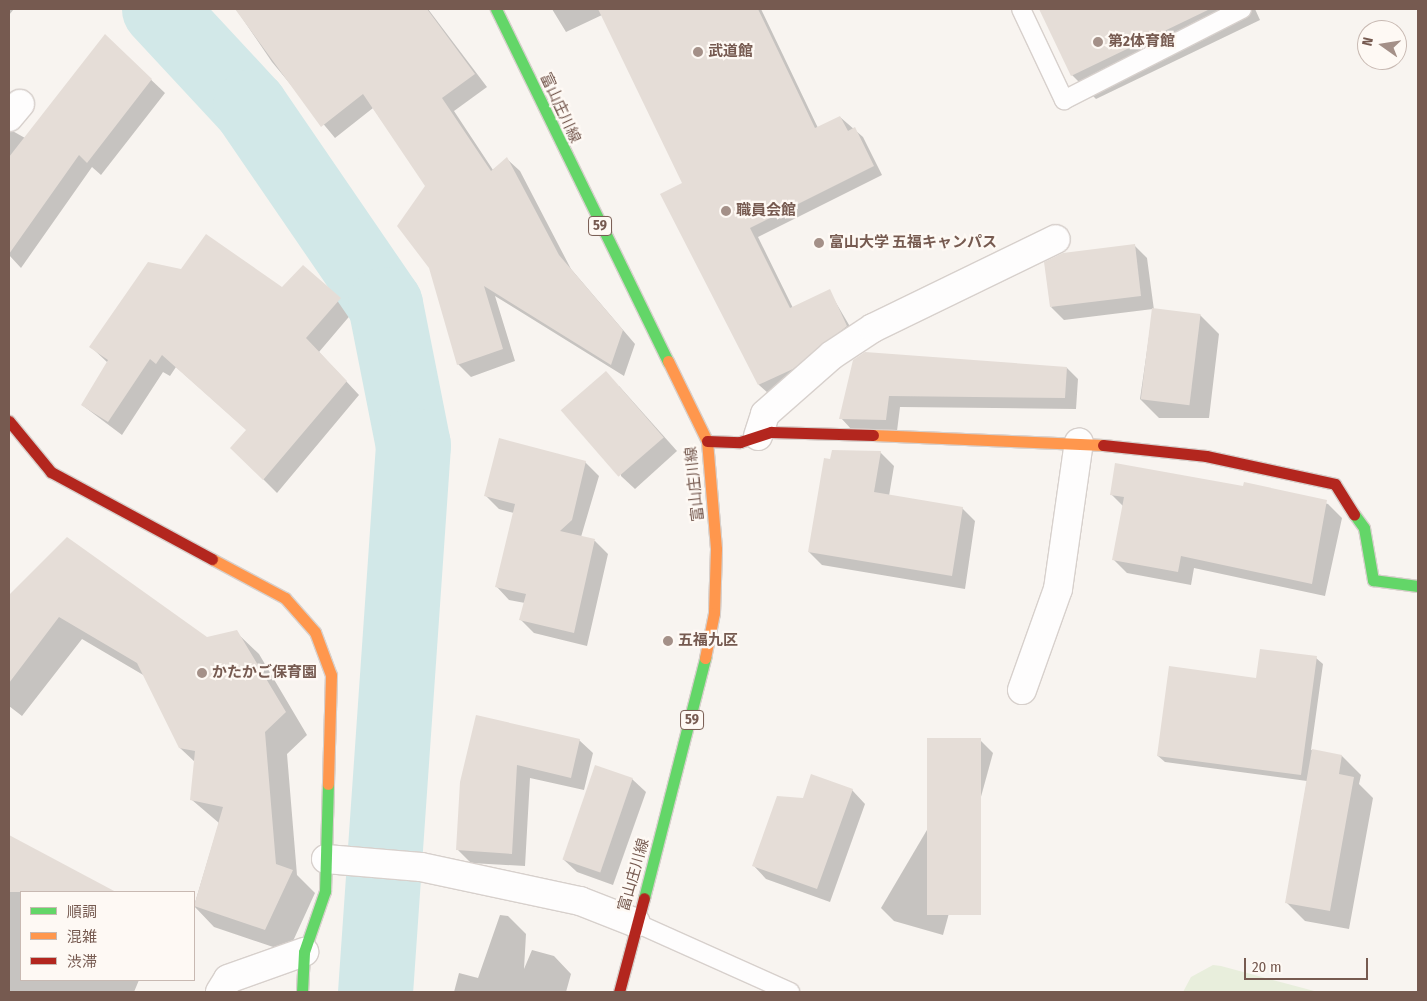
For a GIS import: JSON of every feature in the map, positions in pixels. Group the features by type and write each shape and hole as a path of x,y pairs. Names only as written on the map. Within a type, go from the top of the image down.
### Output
{"street":[{"name":"富山庄川線","path":"496,9 707,441 716,549 714,613 690,729 636,923 619,992"},
{"path":"758,436 765,414 848,344 1056,239"},
{"path":"9,421 51,472 285,598 315,632 330,675 325,891 304,952 302,992"},
{"path":"707,441 740,442 771,432 1080,442 1206,456 1335,484 1364,528 1373,580 1418,586"},
{"path":"1022,690 1058,589 1080,442"},
{"path":"326,859 421,867 580,901 636,923"},
{"path":"220,992 228,979 304,952"}],"lane":[{"path":"1021,9 1064,100 1242,9"},
{"path":"636,923 790,992"}],"green space":[{"path":"1213,965 1318,992 1183,992 1191,977"}],"building":[{"path":"235,9 427,9 475,74 442,98 491,171 507,157 559,255 623,330 611,365 484,286 503,349 457,365 429,268 397,226 425,186 363,94 321,127"},
{"path":"598,9 758,9 815,128 840,116 848,131 855,127 874,166 750,228 790,308 830,289 847,326 793,369 758,385 660,194 682,183"},
{"name":"第2体育館","path":"1039,9 1210,9 1071,76"},
{"path":"105,34 152,79 87,163 79,155 9,254 9,157"},
{"path":"206,234 282,287 303,265 341,298 306,338 347,381 263,480 230,448 246,430 162,355 156,364 150,359 108,422 81,405 108,360 89,347 148,262 181,269"},
{"path":"1135,244 1141,296 1050,307 1044,262 1063,253"},
{"path":"1152,308 1201,314 1189,405 1141,399"},
{"path":"865,352 1067,367 1065,398 889,396 886,420 839,419 853,360"},
{"path":"606,371 664,437 618,477 561,410"},
{"path":"499,438 586,461 572,520 560,531 595,539 574,633 519,620 526,594 495,587 515,504 484,496"},
{"path":"832,450 881,451 874,492 963,507 952,576 808,552 824,458 830,459"},
{"path":"1115,463 1243,486 1244,482 1327,500 1312,584 1181,556 1178,572 1112,560 1124,497 1110,495"},
{"name":"かたかご保育園","path":"67,537 207,637 237,630 286,712 265,732 276,864 293,870 265,930 195,906 223,807 190,800 195,751 179,748 137,663 59,617 9,683 9,595"},
{"path":"1260,649 1317,656 1301,775 1157,756 1169,666 1256,678"},
{"path":"476,715 580,739 571,778 517,765 512,854 456,850 460,782"},
{"path":"927,738 981,738 981,915 927,915"},
{"path":"1312,749 1342,755 1339,774 1354,777 1330,911 1285,903"},
{"path":"595,765 633,778 600,873 562,860"},
{"path":"811,774 853,789 817,889 752,866 777,796 803,798"},
{"path":"9,835 114,891 20,891 9,892"}],"waterway":[{"path":"159,9 250,107 385,304 413,445 375,992"}],"traffic: fast":[{"path":"496,9 668,361"},
{"path":"1354,514 1364,528 1373,580 1418,586"},
{"path":"644,898 705,658"},
{"path":"302,992 304,952 325,891 328,784"}],"traffic: slow":[{"path":"668,361 707,441 716,549 714,613 705,658"},
{"path":"873,435 1103,445"},
{"path":"212,559 285,598 315,632 331,675 328,784"}],"traffic: jam":[{"path":"9,421 51,472 212,559"},
{"path":"707,441 740,442 771,432 873,435"},
{"path":"1103,445 1206,456 1335,484 1354,514"},
{"path":"619,992 644,898"}],"place":[{"name":"第2体育館","path":"1098,42"},
{"name":"武道館","path":"698,52"},
{"name":"職員会館","path":"726,211"},
{"name":"富山大学 五福キャンパス","path":"819,243"},
{"name":"五福九区","path":"668,641"},
{"name":"かたかご保育園","path":"202,673"}]}
